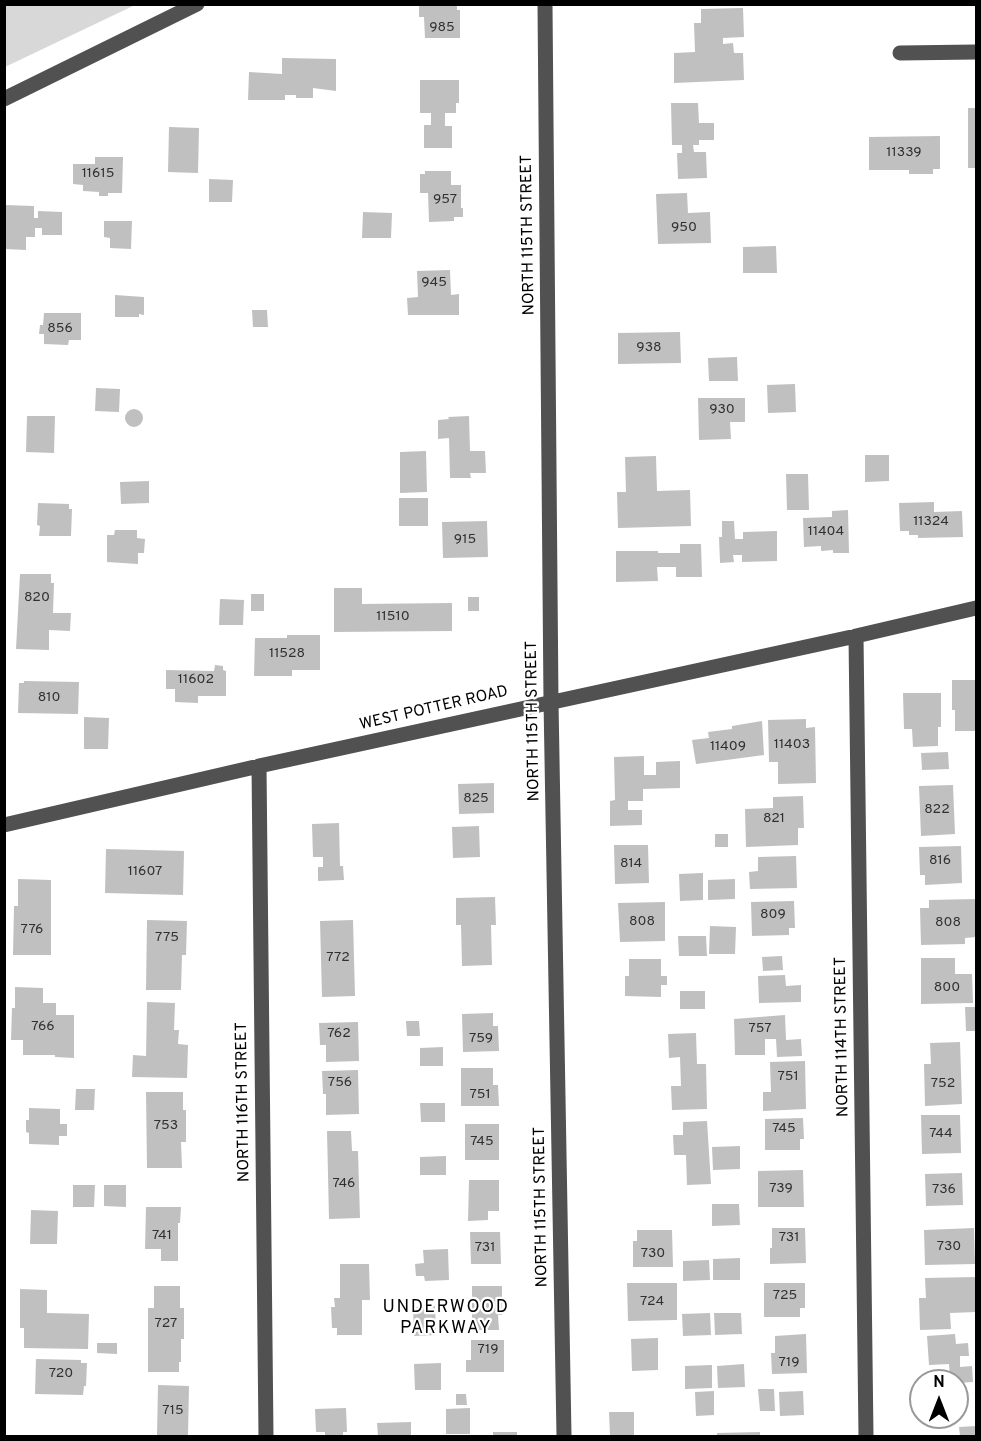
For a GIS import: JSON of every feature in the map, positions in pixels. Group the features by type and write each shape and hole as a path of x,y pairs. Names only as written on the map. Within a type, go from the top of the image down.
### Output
{"street":[{"path":"4,99 197,4"},
{"name":"NORTH 115TH STREET","path":"545,4 551,702 564,1437"},
{"path":"900,53 976,52"},
{"name":"WEST POTTER ROAD","path":"4,825 259,766 976,608"},
{"name":"NORTH 114TH STREET","path":"856,636 866,1437"},
{"name":"NORTH 116TH STREET","path":"259,766 266,1437"}],"shaded area":[{"path":"5,4 135,4 135,5 5,67"}],"building":[{"path":"419,4 457,4 457,10 460,10 460,38 425,38 424,17 419,17"},
{"path":"743,8 744,37 723,38 723,44 733,43 734,53 743,53 744,80 674,83 674,53 695,52 694,23 701,23 701,9"},
{"path":"282,58 336,59 336,91 313,88 313,98 296,98 296,95 285,95 285,100 248,100 249,72 282,74"},
{"path":"420,80 459,80 459,103 456,103 456,113 445,113 445,126 452,126 452,148 424,148 424,125 431,125 431,113 420,113"},
{"path":"671,103 698,103 699,123 714,123 714,140 699,140 699,145 693,145 694,152 706,152 707,178 678,179 677,153 682,153 682,145 672,145"},
{"path":"968,108 976,108 976,168 968,168"},
{"path":"169,127 199,128 198,173 168,172"},
{"path":"940,136 940,169 933,169 933,174 909,174 909,170 869,170 869,137"},
{"path":"95,157 123,157 122,193 108,193 108,196 99,196 99,192 83,191 83,185 73,184 73,164 95,164"},
{"path":"425,171 451,171 451,185 461,185 463,217 454,217 454,221 429,222 428,193 420,193 420,174 425,174"},
{"path":"209,179 233,180 232,202 209,202"},
{"path":"687,193 688,213 710,212 711,243 658,244 656,194"},
{"path":"4,205 34,206 34,218 38,218 38,211 62,212 62,235 42,235 42,228 35,228 35,237 26,237 26,250 5,249"},
{"path":"363,212 392,213 391,238 362,238"},
{"path":"104,221 132,221 131,249 110,248 110,238 104,237"},
{"path":"776,246 777,273 743,273 743,247"},
{"path":"450,270 451,295 459,294 459,315 408,315 407,298 418,297 417,271"},
{"path":"115,295 144,297 144,315 115,317"},
{"path":"252,310 267,310 268,327 253,327"},
{"path":"44,313 81,313 81,340 69,340 68,345 44,344 44,334 39,334 40,325 43,325"},
{"path":"680,332 681,363 618,364 618,333"},
{"path":"737,357 738,381 709,381 708,358"},
{"path":"795,384 796,412 768,413 767,385"},
{"path":"96,388 120,389 119,412 95,411"},
{"path":"698,398 745,398 745,422 730,422 731,439 699,440"},
{"path":"134,409 140,412 143,418 140,424 134,427 128,424 125,418 128,412"},
{"path":"27,416 55,416 54,453 26,452"},
{"path":"469,416 470,451 485,451 486,473 470,473 471,478 450,478 449,438 438,439 438,420"},
{"path":"426,451 427,492 400,493 400,452"},
{"path":"865,455 889,455 889,481 865,482"},
{"path":"656,456 657,491 690,490 691,526 618,528 617,492 626,492 625,457"},
{"path":"786,474 808,474 809,510 787,510"},
{"path":"149,481 149,503 121,504 120,482"},
{"path":"399,498 428,498 428,526 399,526"},
{"path":"934,502 934,512 962,511 963,537 918,538 918,535 909,535 909,531 900,531 899,503"},
{"path":"38,503 69,504 69,509 72,509 71,536 39,536"},
{"path":"848,510 849,553 833,553 833,550 821,551 821,546 804,547 803,518 832,517 832,511"},
{"path":"487,521 488,557 443,558 442,522"},
{"path":"722,521 734,521 735,539 743,539 743,532 777,531 777,561 742,562 742,555 733,555 734,562 720,563 719,537 722,537"},
{"path":"115,530 137,530 137,538 145,539 144,553 138,553 138,564 107,562 107,535 114,535"},
{"path":"680,544 701,544 702,577 676,577 676,567 657,567 658,581 616,582 616,551 680,553"},
{"path":"20,574 51,574 51,583 54,583 53,613 71,613 70,631 49,630 49,650 16,649"},
{"path":"334,588 362,588 362,604 452,603 452,631 334,632"},
{"path":"251,594 264,594 264,611 251,611"},
{"path":"468,597 479,597 479,611 468,611"},
{"path":"220,599 244,600 243,625 219,625"},
{"path":"287,635 320,635 320,670 292,670 292,676 254,676 255,638 287,638"},
{"path":"215,665 223,666 223,670 226,671 226,696 198,696 198,703 175,702 175,689 166,689 166,670 214,671"},
{"path":"952,680 976,680 976,731 955,731"},
{"path":"24,681 79,682 78,714 18,713 19,683 24,683"},
{"path":"903,693 941,693 941,727 938,727 938,746 913,747 912,729 904,729"},
{"path":"84,717 109,718 108,749 84,749"},
{"path":"806,719 806,728 815,727 816,783 778,784 778,762 769,762 768,720"},
{"path":"762,721 764,755 696,764 692,740 709,738 708,732 732,729 732,726"},
{"path":"948,752 949,769 922,770 921,753"},
{"path":"644,756 644,775 656,775 656,762 680,761 680,788 643,789 643,801 628,801 628,810 642,810 642,825 610,826 610,801 615,800 614,757"},
{"path":"494,783 494,813 459,814 458,784"},
{"path":"953,785 955,834 921,836 919,786"},
{"path":"803,796 804,828 798,828 798,845 746,847 745,809 773,808 773,797"},
{"path":"339,823 340,866 343,866 344,880 318,881 318,867 323,867 323,857 313,857 312,824"},
{"path":"479,826 480,857 453,858 452,827"},
{"path":"715,834 728,834 728,847 715,847"},
{"path":"614,845 648,845 649,883 615,884"},
{"path":"961,846 962,883 925,885 925,875 920,875 919,847"},
{"path":"106,849 184,851 183,895 105,893"},
{"path":"796,856 797,888 750,889 749,872 758,871 758,857"},
{"path":"703,873 703,900 680,901 679,874"},
{"path":"18,879 51,880 51,955 13,955 14,906 18,906"},
{"path":"735,879 735,899 708,900 708,880"},
{"path":"495,897 496,925 491,925 492,965 462,966 461,925 456,925 456,898"},
{"path":"976,899 976,937 965,938 965,944 921,945 920,908 929,908 929,900"},
{"path":"794,901 795,928 789,928 789,935 752,936 751,902"},
{"path":"665,902 665,941 620,942 618,903"},
{"path":"147,920 187,921 186,955 182,955 181,990 146,990"},
{"path":"353,920 355,996 322,997 320,921"},
{"path":"710,926 736,927 735,954 709,954"},
{"path":"678,936 706,936 707,956 679,956"},
{"path":"782,956 783,970 763,971 762,957"},
{"path":"921,958 955,958 955,974 972,974 973,1003 921,1004"},
{"path":"629,959 661,959 661,976 667,976 667,985 661,985 661,997 625,996 625,976 629,976"},
{"path":"785,975 786,986 801,985 801,1002 759,1003 758,976"},
{"path":"15,987 43,988 43,1003 56,1003 56,1015 74,1015 74,1058 55,1057 55,1055 23,1055 23,1040 11,1040"},
{"path":"680,991 705,991 705,1009 680,1009"},
{"path":"147,1002 175,1003 174,1030 179,1030 178,1044 188,1045 187,1078 132,1077 133,1055 146,1056"},
{"path":"965,1007 976,1007 976,1031 966,1031"},
{"path":"493,1013 493,1026 498,1026 499,1051 463,1052 462,1014"},
{"path":"785,1015 786,1040 801,1039 802,1056 777,1057 776,1039 765,1039 765,1055 735,1055 734,1019"},
{"path":"406,1021 419,1021 420,1036 407,1036"},
{"path":"358,1022 359,1061 326,1062 326,1045 320,1045 319,1023"},
{"path":"696,1033 697,1064 706,1064 707,1109 672,1110 671,1086 681,1086 680,1057 669,1058 668,1034"},
{"path":"960,1042 962,1104 925,1106 924,1064 931,1064 930,1043"},
{"path":"443,1047 443,1066 420,1066 420,1048"},
{"path":"805,1061 806,1109 763,1111 763,1092 771,1092 770,1062"},
{"path":"461,1068 493,1068 493,1085 498,1085 499,1106 461,1106"},
{"path":"358,1070 359,1114 326,1115 326,1094 323,1094 322,1071"},
{"path":"76,1089 95,1089 94,1110 75,1110"},
{"path":"146,1092 183,1092 183,1110 186,1110 186,1142 181,1142 182,1168 147,1168"},
{"path":"420,1103 445,1103 445,1122 421,1122"},
{"path":"29,1108 60,1109 60,1124 67,1124 67,1136 59,1136 59,1145 29,1144 26,1120 29,1120"},
{"path":"921,1115 960,1115 961,1153 922,1154"},
{"path":"803,1118 804,1139 800,1139 800,1150 765,1150 765,1119"},
{"path":"707,1121 711,1184 687,1185 686,1155 674,1155 673,1135 683,1135 683,1122"},
{"path":"465,1124 499,1124 499,1160 465,1160"},
{"path":"327,1131 351,1131 352,1151 358,1151 360,1218 329,1219"},
{"path":"740,1146 740,1169 713,1170 712,1147"},
{"path":"446,1156 446,1175 420,1175 420,1157"},
{"path":"803,1170 804,1207 758,1207 758,1171"},
{"path":"962,1173 963,1205 926,1206 925,1174"},
{"path":"469,1180 499,1180 499,1211 488,1211 488,1220 468,1221"},
{"path":"73,1185 95,1185 94,1207 73,1207"},
{"path":"104,1185 126,1185 126,1207 104,1206"},
{"path":"712,1204 739,1204 740,1225 712,1226"},
{"path":"146,1207 181,1207 180,1223 178,1223 178,1261 161,1261 161,1249 145,1249"},
{"path":"31,1210 58,1211 57,1244 30,1244"},
{"path":"772,1228 805,1228 806,1263 770,1264"},
{"path":"974,1228 975,1264 925,1265 924,1230"},
{"path":"637,1230 672,1230 673,1267 633,1267 633,1241 637,1241"},
{"path":"470,1232 500,1232 501,1264 471,1264"},
{"path":"448,1249 449,1280 425,1281 424,1276 416,1276 415,1264 424,1263 423,1250"},
{"path":"740,1258 740,1280 713,1280 713,1259"},
{"path":"709,1260 710,1280 683,1281 683,1261"},
{"path":"340,1264 369,1264 370,1300 362,1300 362,1335 337,1335 337,1328 332,1328 331,1307 335,1307 334,1298 340,1298"},
{"path":"976,1277 976,1312 950,1313 951,1329 920,1330 919,1298 926,1298 925,1278"},
{"path":"627,1283 677,1283 677,1320 628,1321"},
{"path":"764,1283 805,1283 805,1308 800,1308 800,1317 764,1317"},
{"path":"154,1286 180,1286 180,1308 184,1308 184,1339 181,1339 179,1372 148,1372 148,1308 154,1308"},
{"path":"472,1286 502,1286 502,1315 498,1315 499,1330 472,1330"},
{"path":"20,1289 47,1290 47,1313 89,1314 88,1349 24,1348 24,1328 20,1328"},
{"path":"435,1306 436,1335 414,1336 413,1307"},
{"path":"710,1313 711,1335 683,1336 682,1314"},
{"path":"714,1313 741,1313 742,1334 715,1335"},
{"path":"806,1334 807,1373 772,1374 771,1353 775,1353 775,1336"},
{"path":"955,1334 956,1344 968,1343 969,1356 960,1356 960,1367 972,1366 973,1382 969,1382 969,1369 949,1369 949,1364 929,1365 927,1336"},
{"path":"658,1338 658,1370 632,1371 631,1339"},
{"path":"471,1340 504,1340 504,1372 466,1372 466,1360 471,1360"},
{"path":"97,1343 117,1343 117,1354 97,1353"},
{"path":"36,1359 81,1360 81,1363 87,1363 86,1386 84,1386 83,1395 35,1394"},
{"path":"441,1363 441,1390 415,1390 414,1364"},
{"path":"744,1364 745,1387 718,1388 717,1366"},
{"path":"712,1365 712,1388 685,1389 685,1366"},
{"path":"158,1385 189,1386 188,1436 157,1436"},
{"path":"758,1389 774,1389 775,1411 760,1411"},
{"path":"714,1391 714,1415 696,1416 695,1392"},
{"path":"803,1391 804,1415 780,1416 779,1392"},
{"path":"456,1394 466,1394 467,1405 456,1405"},
{"path":"346,1408 347,1432 343,1432 343,1436 325,1436 325,1432 316,1432 315,1409"},
{"path":"470,1408 470,1434 446,1434 446,1409"},
{"path":"609,1412 634,1412 634,1436 610,1436"},
{"path":"411,1422 411,1436 378,1436 377,1423"},
{"path":"969,1426 976,1426 976,1436 960,1436 959,1429 969,1429"},
{"path":"493,1432 517,1432 517,1436 493,1436"},
{"path":"760,1432 760,1436 717,1436 717,1433"}],"district":[{"name":"UNDERWOOD PARKWAY","path":"446,1318"}]}
